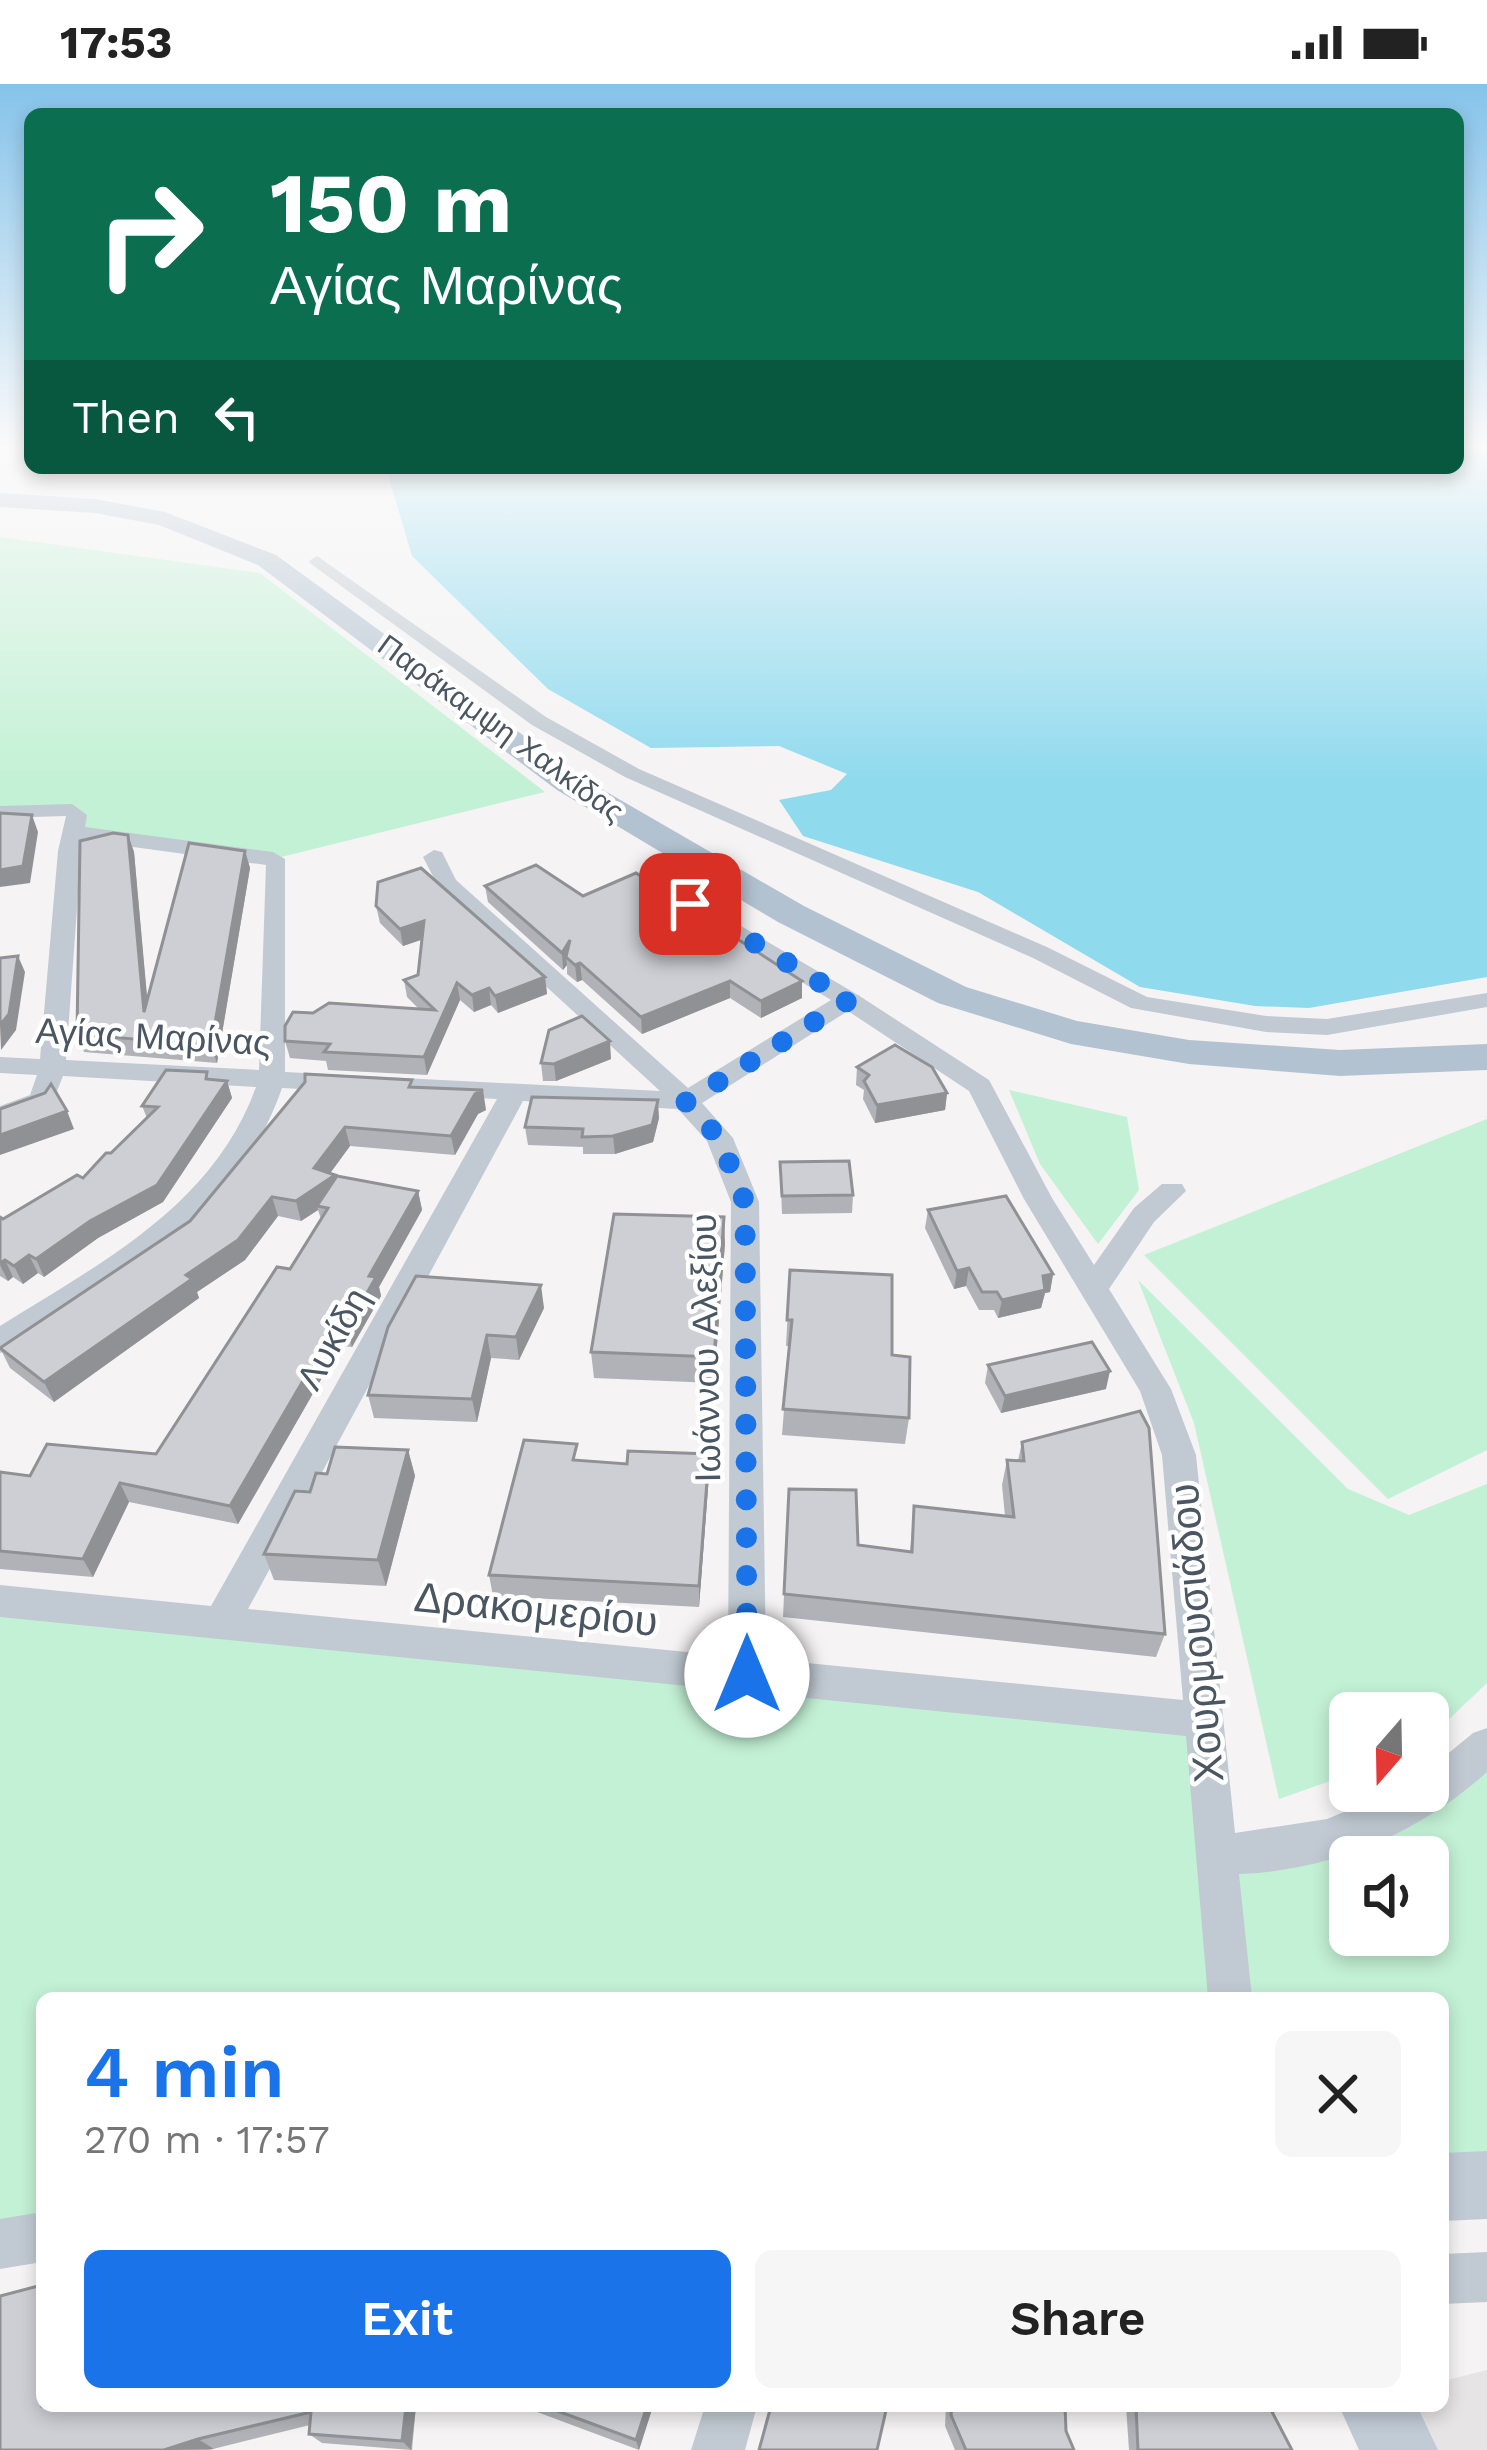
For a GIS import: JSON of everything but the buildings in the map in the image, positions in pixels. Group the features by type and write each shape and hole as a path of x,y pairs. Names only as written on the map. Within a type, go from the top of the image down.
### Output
{"main road":[{"name":"Παράκαμψη Χαλκίδας","path":"263,558 568,783 791,914 952,995 1071,1033 1189,1052 1340,1063 1487,1057"}],"street":[{"path":"317,561 539,721 632,773 1041,953 1140,1003 1266,1024 1327,1027 1487,1000"},
{"path":"0,812 72,810 77,815 52,1068 42,1100 0,1115"},
{"path":"5,1331 190,1216 240,1152 265,1109 272,1080 277,884 273,860 74,832"},
{"name":"Ιωάννου Αλεξίου","path":"434,857 447,883 686,1102 719,1138 745,1202 747,1675"},
{"name":"Χουρμουσιάδου","path":"651,880 980,1086 1022,1172 1155,1389 1179,1455 1229,1992"},
{"path":"686,1102 849,1000"},
{"name":"Αγίας Μαρίνας","path":"0,1065 686,1102"},
{"name":"Λυκίδη","path":"221,1623 514,1093"},
{"path":"1093,1290 1144,1215 1172,1191"},
{"name":"Δρακομερίου","path":"0,1601 1206,1720"},
{"path":"1215,1854 1263,1854 1352,1836 1402,1810 1487,1746"},
{"path":"1449,2187 1487,2186"},
{"path":"0,2244 36,2237"},
{"path":"1449,2279 1487,2277"},
{"path":"718,2450 729,2412"},
{"path":"1379,2412 1400,2450"}],"shaded area":[{"path":"1487,2370 1487,2450 1433,2450 1410,2412 1449,2412 1449,2380"}],"green space":[{"path":"0,558 155,558 260,573 545,792 273,859 74,832 77,815 0,812"},
{"path":"1009,1090 1127,1117 1139,1190 1098,1244 1040,1164"},
{"path":"1487,1119 1487,1450 1388,1499 1144,1255"},
{"path":"1138,1280 1348,1489 1409,1515 1487,1484 1487,1683 1449,1719 1449,1692 1329,1692 1329,1781 1279,1799 1194,1423"},
{"path":"0,1601 1206,1720 1215,1853 1398,1812 1449,1812 1449,1775 1487,1746 1487,2185 1449,2187 1449,1992 36,1992 36,2238 0,2244"}],"water":[{"path":"414,558 1487,558 1487,977 1309,1008 1255,1006 1140,987 978,892 803,836 779,800 831,790 847,774 779,746 651,748 548,689"}],"route":[{"path":"690,904 849,1000 686,1102 719,1138 745,1202 749,1282 747,1675"}]}
